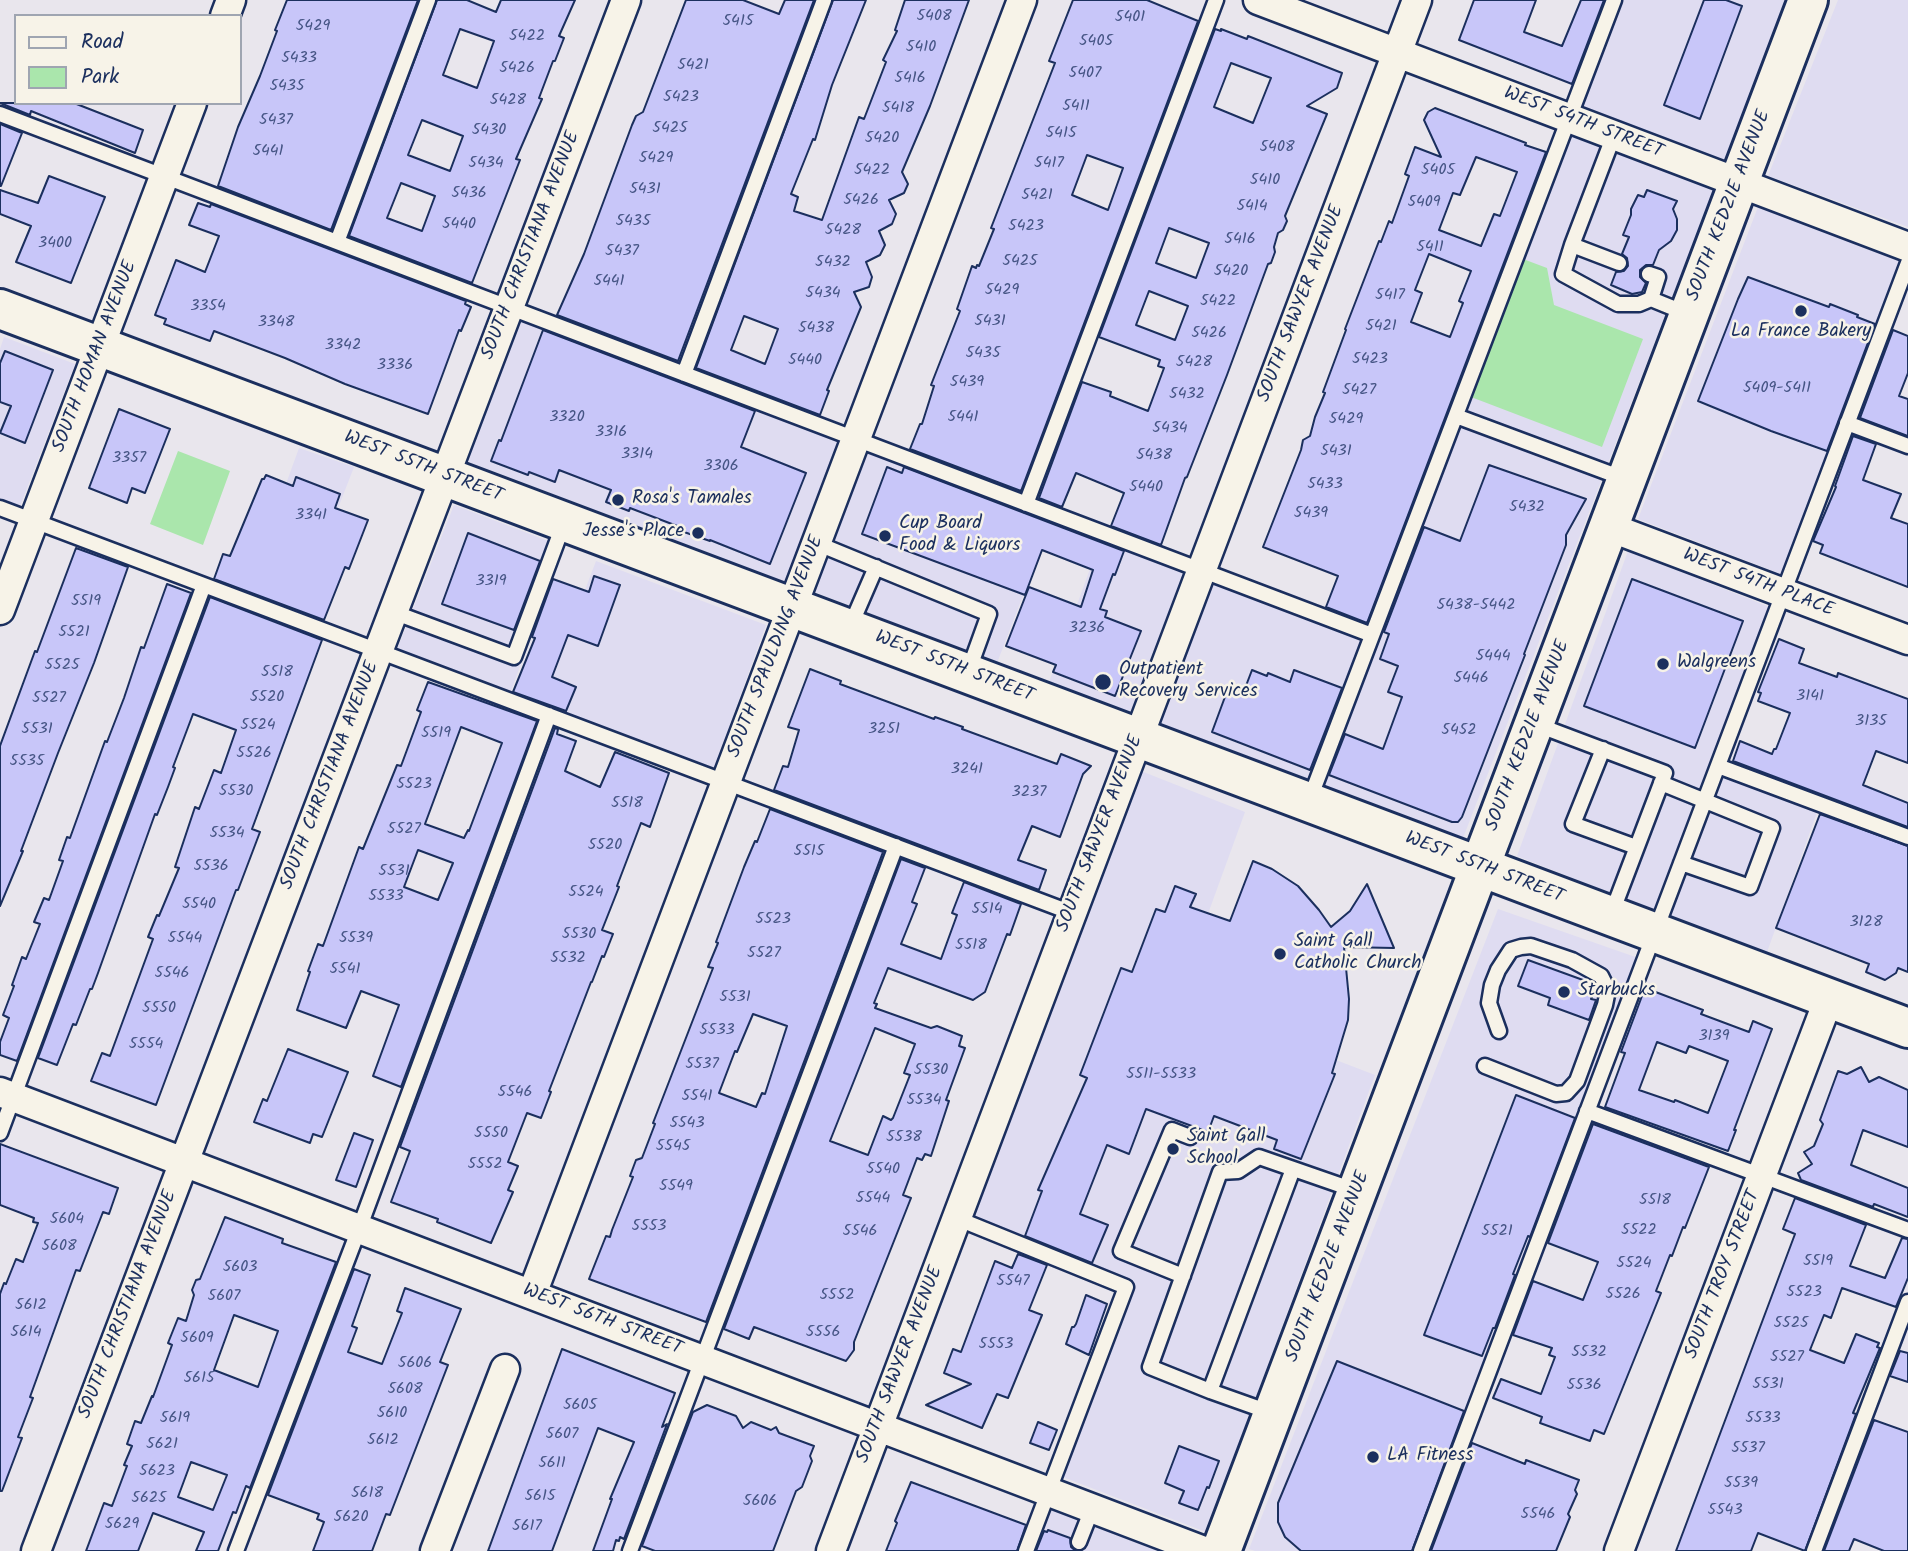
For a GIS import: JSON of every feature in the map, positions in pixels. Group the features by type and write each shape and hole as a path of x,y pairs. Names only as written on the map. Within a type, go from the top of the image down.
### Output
{"main road":[{"name":"SOUTH KEDZIE AVENUE","path":"1221,1551 1808,0"},
{"name":"WEST 55TH STREET","path":"0,309 1908,1028"}],"street":[{"name":"SOUTH CHRISTIANA AVENUE","path":"36,1551 626,0"},
{"name":"SOUTH SPAULDING AVENUE","path":"532,1294 1022,0"},
{"name":"WEST 54TH STREET","path":"1258,0 1908,247"},
{"name":"SOUTH SAWYER AVENUE","path":"831,1551 1417,0"},
{"name":"SOUTH HOMAN AVENUE","path":"0,610 191,105"},
{"name":"WEST 54TH PLACE","path":"1609,527 1908,640"},
{"name":"SOUTH TROY STREET","path":"1619,1551 1829,998"},
{"name":"WEST 56TH STREET","path":"7,1095 1204,1551"},
{"path":"435,1551 505,1369"}],"lane":[{"path":"337,242 428,0"},
{"path":"684,374 824,0"},
{"path":"1027,504 1216,0"},
{"path":"1309,802 1614,0"},
{"path":"0,114 1372,635"},
{"path":"1614,135 1563,274 1618,304 1645,302 1689,314"},
{"path":"1572,245 1619,263"},
{"path":"1420,1551 1908,263"},
{"path":"1645,302 1658,277 1650,274"},
{"path":"1456,416 1626,480"},
{"path":"1847,423 1908,446"},
{"path":"0,508 1072,913"},
{"path":"393,612 514,657 565,522"},
{"path":"816,543 989,614 967,674"},
{"path":"849,629 876,567"},
{"path":"0,1133 7,1095 204,584"},
{"path":"236,1551 359,1229 549,715"},
{"path":"1534,724 1665,773 1610,916"},
{"path":"1603,749 1573,824 1636,847"},
{"path":"1718,766 1908,838"},
{"path":"1661,783 1772,828 1750,887 1681,863"},
{"path":"630,1551 896,846"},
{"path":"1485,1066 1556,1094 1566,1093 1577,1081 1608,990 1601,976 1572,960 1531,946 1511,950 1498,970 1489,1003 1499,1031"},
{"path":"1587,1111 1908,1230"},
{"path":"1183,1276 1121,1251 1172,1130 1190,1137"},
{"path":"1273,1414 1150,1367 1220,1172 1238,1171 1259,1157 1357,1191"},
{"path":"1210,1391 1293,1169"},
{"path":"956,1219 1126,1287 1026,1551"},
{"path":"1814,1551 1908,1302"},
{"path":"1079,1542 1092,1508"}],"shaded area":[{"path":"1614,0 1786,0 1726,162 1574,105"},
{"path":"1838,0 1908,0 1908,227 1768,176"},
{"path":"1564,132 1714,189 1463,838 1157,723 1211,574 1372,635"},
{"path":"1758,207 1908,264 1789,577 1638,519"},
{"path":"521,312 841,433 787,583 466,461"},
{"path":"4,337 75,364 17,514 0,508 0,349"},
{"path":"867,443 1054,515 997,663 812,591"},
{"path":"299,448 354,467 295,619 244,600"},
{"path":"454,505 564,547 508,699 394,657"},
{"path":"1103,533 1186,565 1130,713 1049,682"},
{"path":"1628,551 1777,610 1718,766 1820,804 1766,955 1517,856"},
{"path":"596,561 766,625 711,776 539,711"},
{"name":"Saint Gall School","path":"1141,771 1245,812 1177,999 1375,1075 1206,1532 1055,1474 1126,1287 969,1224"},
{"path":"1498,909 1644,960 1421,1551 1249,1549"},
{"path":"1043,1506 1158,1551 1026,1551"}],"green space":[{"path":"1523,259 1547,268 1554,305 1643,339 1602,447 1471,397"},
{"path":"178,451 230,471 203,545 150,524"}],"building":[{"path":"287,0 418,0 331,230 218,186"},
{"path":"437,0 467,0 496,12 501,0 575,0 559,36 564,38 539,98 542,99 516,159 520,160 472,283 349,236","holes":["460,29 494,41 477,88 443,75","422,120 463,136 450,171 408,155","401,183 435,196 422,231 387,218"]},
{"path":"686,0 743,0 779,14 785,0 814,0 678,361 557,315 584,254 632,125 636,116 643,112"},
{"path":"833,0 866,0 832,85 815,140 813,139 791,194 798,197 794,211 822,220 859,117 864,119 886,62 883,60 897,31 895,30 905,0 969,0 930,106 902,172 908,184 904,193 889,200 896,214 892,224 879,231 885,245 880,255 866,262 872,277 869,287 854,292 861,307 827,390 829,391 820,415 696,368","holes":["744,316 778,329 765,364 731,350"]},
{"path":"1073,0 1147,0 1198,21 1021,491 910,449 922,424 934,386 931,385 960,311 957,309 972,266 979,266 1055,63 1049,61","holes":["1087,155 1123,168 1108,210 1072,195"]},
{"path":"1474,0 1536,0 1524,32 1562,46 1581,0 1604,0 1572,84 1459,40"},
{"path":"1704,0 1726,0 1742,6 1700,119 1664,105"},
{"path":"1215,29 1247,39 1248,36 1342,73 1337,88 1307,106 1327,114 1285,216 1287,221 1283,230 1278,233 1271,263 1268,264 1161,545 1111,526 1124,493 1076,473 1062,507 1039,498 1082,382 1111,392 1110,396 1148,411 1164,368 1158,366 1160,360 1099,337","holes":["1231,63 1271,78 1253,123 1214,107","1169,228 1209,243 1196,278 1156,263","1149,291 1188,306 1175,340 1136,325"]},
{"path":"0,103 79,105 143,130 135,153 31,111 30,115"},
{"path":"1435,108 1546,152 1367,623 1326,607 1338,576 1263,547 1303,440 1310,436 1345,329 1379,241 1381,242 1389,221 1392,223 1409,176 1405,174 1415,147 1441,157 1424,120 1428,112","holes":["1476,157 1517,172 1500,216 1494,214 1481,246 1439,230 1453,193 1460,195","1429,254 1471,271 1459,301 1463,303 1450,337 1411,322 1422,293 1415,290"]},
{"path":"0,124 22,133 1,186 0,186"},
{"path":"49,176 105,197 71,283 16,262 31,226 0,214 0,190 38,203"},
{"path":"1647,190 1677,201 1673,209 1677,230 1671,241 1659,250 1653,265 1646,265 1640,270 1640,277 1646,283 1642,292 1632,294 1611,285 1616,272 1624,271 1628,266 1627,258 1622,254 1629,237 1623,235 1638,195 1644,197"},
{"path":"198,203 210,207 211,204 466,301 465,304 471,307 461,331 459,330 428,414 214,331 210,341 164,324 166,319 155,315 176,260 205,272 219,236 189,225"},
{"path":"1748,277 1829,307 1830,304 1875,324 1827,451 1698,401"},
{"path":"543,330 755,411 741,447 806,473 770,564 684,532 685,529 630,508 629,511 606,502 611,490 559,470 555,482 491,461"},
{"path":"1893,330 1908,336 1908,373 1899,396 1908,399 1908,436 1860,418"},
{"path":"5,351 53,370 25,443 0,433 11,406 0,402 0,363"},
{"path":"119,409 170,429 145,493 132,488 127,503 89,488"},
{"path":"1853,436 1876,444 1863,480 1901,494 1891,518 1908,524 1908,587 1820,553 1823,545 1813,541 1836,487"},
{"path":"1489,465 1586,499 1566,535 1566,545 1462,817 1458,822 1452,822 1329,775 1345,734 1383,749 1402,697 1388,692 1398,666 1380,659 1389,634 1384,632 1424,527 1460,541"},
{"path":"887,467 902,473 904,467 1124,551 1100,609 1107,611 1105,617 1141,631 1115,696 1053,672 1056,665 1006,646 1029,587 1081,607 1093,570 1042,550 1025,595 862,534"},
{"path":"266,475 293,486 296,477 340,494 335,508 368,520 349,569 345,567 324,620 214,579 223,554 230,556"},
{"path":"468,533 540,561 514,630 442,604"},
{"path":"76,548 128,567 94,663 0,906 0,746"},
{"path":"594,576 620,585 598,646 568,635 552,677 576,687 566,711 513,692 535,638 532,637 553,579 589,592"},
{"name":"Walgreens","path":"1632,579 1743,621 1695,748 1584,706"},
{"path":"167,584 191,593 17,1061 0,1055 0,1042 9,1018 3,1015 14,986 12,985 22,957 26,959 40,924 34,922 44,898 49,900 63,861 59,860 67,837 70,838"},
{"path":"210,597 322,640 252,829 260,832 156,1105 91,1081 102,1053 110,1056 153,939 148,937 179,868 175,867 195,807 199,809 214,770 221,773 236,730 193,714 168,787 157,815 155,814 98,973 76,1025 73,1024 57,1065 38,1058"},
{"path":"1779,639 1804,649 1799,663 1837,677 1838,673 1908,699 1908,763 1876,751 1863,785 1908,803 1908,827 1733,761 1740,741 1772,754 1790,713 1758,701 1761,693 1758,692"},
{"path":"810,669 841,681 840,684 963,727 962,729 1057,764 1061,754 1091,766 1083,774 1060,837 1032,826 1018,860 1046,870 1039,890 774,790 783,766 788,767 799,730 788,727"},
{"path":"1252,670 1290,682 1294,670 1342,688 1310,770 1212,732 1229,686 1244,691"},
{"path":"428,682 537,721 401,1087 373,1076 399,1005 361,991 346,1028 297,1010 318,944 323,946 359,847 363,849 397,765 401,766 421,712 417,710","holes":["461,727 502,743 464,838 425,824","418,850 453,863 438,900 404,887"]},
{"path":"555,728 558,729 557,734 576,741 565,771 600,787 615,752 669,773 650,827 641,823 617,886 619,887 602,930 613,934 591,982 541,1118 527,1113 508,1162 518,1166 508,1190 513,1192 491,1243 437,1222 438,1219 391,1202 410,1151 400,1147"},
{"path":"770,809 883,852 706,1322 589,1279 606,1236 610,1237 633,1177 630,1176 636,1160 642,1158 713,968 708,967 718,943 716,942 744,867 755,841 757,842","holes":["753,1014 787,1026 765,1094 762,1093 756,1107 719,1093"]},
{"path":"1820,814 1908,846 1908,972 1898,968 1896,973 1885,980 1866,972 1869,964 1776,928"},
{"path":"901,859 925,868 912,902 917,904 901,944 941,959 957,915 952,913 964,882 1021,904 985,992 973,1000 888,968 874,1003 877,1004 875,1008 962,1036 959,1046 965,1048 946,1100 949,1101 931,1156 925,1154 922,1160 917,1158 903,1195 911,1198 854,1342 854,1350 846,1361 754,1327 749,1339 724,1329","holes":["875,1028 915,1044 904,1073 910,1075 893,1118 891,1120 883,1116 868,1155 830,1141"]},
{"path":"1253,861 1272,869 1298,886 1331,927 1350,911 1367,884 1394,948 1344,947 1349,999 1348,1020 1332,1073 1335,1074 1301,1159 1274,1149 1277,1140 1214,1116 1208,1132 1146,1109 1129,1154 1107,1145 1080,1214 1108,1225 1092,1263 1025,1236 1042,1191 1038,1190 1087,1078 1080,1075 1121,968 1132,972 1156,909 1165,912 1175,886 1196,894 1190,907 1230,921"},
{"name":"Starbucks","path":"1528,960 1594,984 1596,987 1591,999 1596,1000 1589,1020 1548,1005 1550,998 1518,986"},
{"path":"1645,988 1703,1010 1701,1014 1749,1032 1753,1021 1772,1029 1728,1151 1605,1107 1625,1053 1621,1052","holes":["1657,1042 1686,1053 1689,1046 1728,1061 1708,1113 1639,1090"]},
{"path":"288,1049 348,1072 322,1137 313,1134 310,1143 254,1122 263,1099 267,1101"},
{"path":"1861,1067 1869,1082 1879,1077 1908,1090 1908,1147 1863,1130 1851,1165 1908,1188 1908,1217 1801,1180 1798,1173 1812,1164 1804,1152 1814,1146 1823,1124 1820,1120 1838,1071 1847,1074"},
{"path":"1516,1095 1575,1118 1482,1356 1424,1335"},
{"path":"1593,1124 1709,1167 1685,1228 1683,1227 1672,1256 1670,1255 1656,1291 1661,1293 1604,1434 1594,1430 1590,1441 1540,1423 1542,1417 1493,1398 1501,1379 1541,1394 1555,1357 1549,1355 1552,1348 1513,1335 1533,1281 1583,1300 1598,1262 1548,1243"},
{"path":"354,1133 373,1140 356,1187 336,1180"},
{"path":"0,1144 118,1188 109,1214 103,1212 80,1271 76,1270 30,1397 33,1398 18,1437 22,1438 2,1491 0,1294 16,1259 23,1262 38,1223 33,1222 34,1218 0,1205"},
{"path":"1795,1198 1866,1225 1850,1266 1885,1278 1902,1238 1908,1239 1908,1278 1896,1307 1842,1288 1831,1318 1824,1315 1810,1350 1844,1363 1856,1334 1879,1343 1877,1347 1880,1348 1853,1413 1856,1414 1805,1551 1758,1533 1751,1551 1676,1551 1795,1234 1783,1229"},
{"path":"225,1217 283,1239 282,1243 336,1262 250,1488 246,1486 218,1551 196,1551 204,1532 153,1513 138,1551 86,1551 104,1503 112,1506 127,1466 124,1465 132,1446 127,1444 135,1421 141,1423 153,1397 172,1345 168,1343 178,1318 186,1321 194,1295 192,1290 196,1280 200,1279","holes":["234,1315 278,1331 258,1387 214,1370","191,1462 227,1475 213,1510 178,1497"]},
{"path":"1018,1254 1047,1265 1029,1310 1042,1315 1008,1398 997,1394 982,1428 926,1405 971,1384 944,1373 953,1349 961,1352 995,1261 1012,1268"},
{"path":"354,1269 370,1275 352,1326 357,1328 348,1352 382,1364 402,1313 397,1311 405,1288 461,1309 440,1362 448,1365 390,1515 386,1514 372,1551 313,1551 324,1522 317,1519 319,1514 268,1495"},
{"path":"1086,1295 1107,1304 1089,1355 1066,1344"},
{"path":"562,1349 675,1393 662,1427 667,1424 624,1539 620,1537 619,1541 616,1540 613,1551 593,1551 610,1499 634,1442 598,1428 552,1551 488,1551"},
{"path":"1900,1351 1908,1353 1908,1382 1890,1376"},
{"name":"LA Fitness","path":"1337,1361 1464,1411 1412,1551 1301,1551 1285,1537 1278,1522 1278,1503"},
{"path":"707,1405 736,1416 743,1428 751,1422 771,1430 776,1427 779,1433 814,1446 810,1456 812,1461 802,1487 796,1491 773,1551 655,1551 642,1546 693,1412"},
{"path":"1874,1420 1908,1432 1908,1551 1884,1551 1854,1539 1849,1551 1824,1551"},
{"path":"1038,1422 1057,1430 1049,1450 1030,1443"},
{"path":"1472,1443 1525,1464 1526,1460 1579,1480 1575,1490 1577,1494 1568,1514 1570,1517 1556,1551 1431,1551"},
{"path":"1179,1446 1219,1461 1198,1510 1179,1503 1184,1491 1165,1483"},
{"path":"911,1482 1026,1525 1017,1551 886,1551"},
{"path":"1044,1531 1070,1538 1071,1547 1076,1551 1036,1551"}],"place":[{"name":"La France Bakery","path":"1801,311"},
{"name":"Rosa's Tamales","path":"618,500"},
{"name":"Jesse's Place","path":"698,533"},
{"name":"Cup Board Food & Liquors","path":"885,536"},
{"name":"Walgreens","path":"1663,664"},
{"name":"Outpatient Recovery Services","path":"1103,682"},
{"name":"Saint Gall Catholic Church","path":"1280,954"},
{"name":"Starbucks","path":"1564,992"},
{"name":"Saint Gall School","path":"1173,1149"},
{"name":"LA Fitness","path":"1373,1457"}]}
